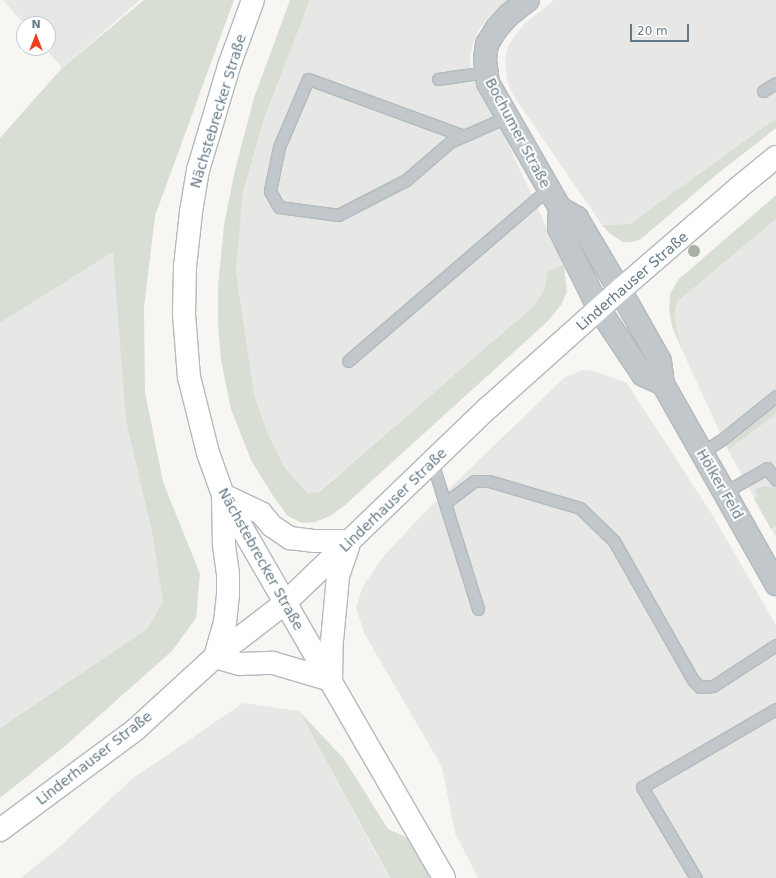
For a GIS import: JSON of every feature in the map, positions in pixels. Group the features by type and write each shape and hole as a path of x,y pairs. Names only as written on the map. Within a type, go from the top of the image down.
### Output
{"main road":[{"name":"Nächstebrecker Straße","path":"253,0 229,66 198,170 191,212 185,267 184,314 189,377 208,452 223,496 331,680 444,878"},
{"name":"Linderhauser Straße","path":"0,830 134,730 214,657 285,603 489,407 620,290 738,188 776,158"},
{"path":"223,496 261,513 272,526 290,538 315,541 350,541 338,576 332,628 331,680 273,663 240,664 214,657 225,623 228,594 228,574 224,544 223,496"}],"street":[{"name":"Bochumer Straße","path":"528,0 505,20 487,44 485,59 488,82 560,208 577,218 620,290"},
{"path":"560,208 559,228 599,310 643,375 663,384"},
{"name":"Hölker Feld","path":"620,290 660,361 663,384 776,584"}],"lane":[{"path":"438,79 486,72"},
{"path":"464,136 308,78 278,147 270,190 279,207 338,215 406,180 450,142 464,136 507,117"},
{"path":"763,91 776,83"},
{"path":"348,361 548,189"},
{"path":"701,452 724,438 776,396"},
{"path":"432,462 478,609"},
{"path":"725,492 767,468 776,480"},
{"path":"445,503 474,481 488,481 580,508 614,541 693,680 700,687 713,686 776,645"},
{"path":"696,878 642,787 776,709"}],"shaded area":[{"path":"3,0 140,0 62,68 52,56 56,56 56,16 17,16"},
{"path":"144,0 234,0 155,216 144,308 145,392 163,482 200,574 196,618 172,651 65,746 0,798 0,728 147,629 163,602 152,532 126,420 113,252 0,323 0,138 62,68"},
{"path":"290,0 310,0 264,119 243,193 236,271 254,394 267,432 285,468 308,493 319,492 534,306 544,290 548,270 564,265 567,292 561,305 547,322 345,505 330,516 315,522 302,523 288,516 275,499 251,460 231,409 221,360 218,323 218,287 224,225 235,170 254,98"},
{"path":"310,0 511,0 486,20 479,30 473,43 470,57 472,72 476,85 504,135 564,265 548,270 544,290 535,306 318,492 309,493 285,468 267,432 254,394 236,271 243,194 264,119"},
{"path":"554,0 776,0 776,118 630,224 602,225 513,95 508,84 505,59 508,46 523,25"},
{"path":"776,118 776,128 716,175 641,239 632,242 623,242 610,234 602,225 630,224"},
{"path":"776,195 776,219 677,302 675,313 676,327 682,350 672,326 669,309 670,294 678,280"},
{"path":"776,219 776,538 727,448 682,350 676,327 675,313 677,302"},
{"path":"113,252 163,602 147,629 0,728 0,323"},
{"path":"583,370 594,371 627,383 713,516 776,625 776,878 478,878 455,833 442,767 364,633 356,607 363,586 383,557 421,516 565,377"},
{"path":"776,406 776,414 729,449 728,446"},
{"path":"767,486 776,489 776,526 771,529 754,499 758,496 755,490 760,487"},
{"path":"243,703 299,711 389,878 21,878 57,849 132,779"},
{"path":"299,711 344,759 388,829 408,838 431,878 390,878"}]}
